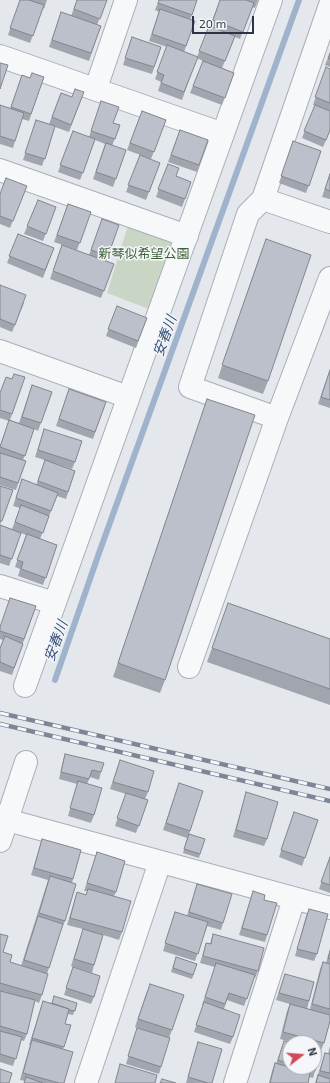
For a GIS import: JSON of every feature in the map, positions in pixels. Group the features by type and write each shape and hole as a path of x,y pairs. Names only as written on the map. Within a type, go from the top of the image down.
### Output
{"street":[{"path":"96,88 126,0"},
{"path":"25,686 271,0"},
{"path":"278,418 190,387 248,214 263,199 330,5"},
{"path":"0,56 96,88 224,134"},
{"path":"0,170 187,236"},
{"path":"263,199 330,222"},
{"path":"189,667 330,278"},
{"path":"0,351 128,397"},
{"path":"0,586 54,604"},
{"path":"0,841 26,762"},
{"path":"7,820 330,908"},
{"path":"86,1083 160,862"},
{"path":"235,1083 294,899"}],"green space":[{"name":"新琴似希望公園","path":"129,222 174,239 149,309 107,293"}],"building":[{"path":"20,0 29,0 44,5 33,36 10,28"},
{"path":"77,0 107,0 100,19 74,9"},
{"path":"159,0 197,0 192,15 158,3"},
{"path":"220,0 246,0 254,3 243,32 213,20"},
{"path":"160,9 195,21 186,46 152,34"},
{"path":"61,12 101,26 91,53 52,40"},
{"path":"209,26 235,36 225,61 199,51"},
{"path":"132,37 161,47 154,67 125,58"},
{"path":"167,45 198,57 184,92 161,83 164,75 157,72"},
{"path":"203,61 234,73 225,98 193,86"},
{"path":"0,63 8,65 0,89"},
{"path":"326,67 330,69 330,103 315,97"},
{"path":"32,73 44,77 31,114 11,107 22,75 30,78"},
{"path":"75,89 84,92 71,125 52,117 61,93 72,97"},
{"path":"101,101 119,107 113,123 120,125 115,139 91,131"},
{"path":"0,105 24,113 15,141 0,136"},
{"path":"315,105 330,111 330,130 326,140 304,131"},
{"path":"142,111 166,120 154,152 130,143"},
{"path":"36,120 55,126 45,159 25,153"},
{"path":"180,130 208,140 199,165 171,155"},
{"path":"73,131 95,139 83,173 60,165"},
{"path":"293,141 321,151 309,186 281,176"},
{"path":"106,143 126,150 116,179 96,172"},
{"path":"140,155 160,163 149,192 128,185"},
{"path":"168,164 179,168 176,176 191,182 185,199 158,189"},
{"path":"330,174 330,191 325,189"},
{"path":"6,178 27,186 13,221 0,216 0,194"},
{"path":"38,200 56,207 46,234 27,226"},
{"path":"68,204 91,212 80,243 57,235"},
{"path":"102,219 119,225 108,256 91,250"},
{"path":"18,234 54,248 45,270 9,256"},
{"path":"266,239 311,255 268,381 222,365"},
{"path":"62,245 114,264 104,291 53,271"},
{"path":"0,285 26,295 15,325 0,319"},
{"path":"117,306 147,318 138,341 108,329"},
{"path":"330,370 330,400 321,397"},
{"path":"14,374 25,377 12,414 0,410 0,393 6,377 12,379"},
{"path":"32,385 52,392 41,423 22,417"},
{"path":"69,389 106,402 95,432 59,419"},
{"path":"207,399 255,415 165,680 118,663"},
{"path":"9,420 34,429 25,456 0,447"},
{"path":"44,429 82,441 75,462 38,450"},
{"path":"0,453 26,461 18,483 0,477"},
{"path":"45,460 75,471 68,492 38,481"},
{"path":"22,479 58,493 51,511 16,498"},
{"path":"0,486 13,490 2,521 0,521"},
{"path":"21,505 49,516 43,533 15,522"},
{"path":"0,525 21,533 12,559 0,555"},
{"path":"27,534 57,545 46,578 21,569 23,562 17,560"},
{"path":"10,598 36,606 24,639 0,631"},
{"path":"228,603 330,639 330,689 212,648"},
{"path":"5,636 23,644 14,668 0,662 0,648"},
{"path":"65,754 104,763 101,772 92,770 89,779 61,772"},
{"path":"120,760 154,771 148,792 113,782"},
{"path":"78,781 102,788 94,815 70,808"},
{"path":"179,783 203,791 190,831 166,823"},
{"path":"246,792 278,802 267,839 236,830"},
{"path":"126,793 148,800 139,826 117,818"},
{"path":"294,812 318,820 305,858 281,850"},
{"path":"189,834 205,839 200,854 184,849"},
{"path":"42,839 81,850 73,879 34,868"},
{"path":"97,852 125,861 116,892 87,883"},
{"path":"330,857 330,885 321,882"},
{"path":"50,876 76,884 65,921 39,913"},
{"path":"197,884 232,894 223,923 189,912"},
{"path":"88,889 131,901 122,932 70,918 77,892 86,895"},
{"path":"253,891 265,895 264,900 277,903 267,935 242,928"},
{"path":"309,909 328,914 317,954 297,949"},
{"path":"175,912 208,922 198,954 165,943"},
{"path":"38,916 63,924 49,968 24,960"},
{"path":"83,929 103,935 94,965 74,959"},
{"path":"0,934 8,936 3,952 12,955 10,962 48,974 42,995 0,983"},
{"path":"213,934 264,948 258,971 203,956 206,943 211,944"},
{"path":"176,957 197,964 193,975 173,968"},
{"path":"323,962 330,964 330,1009 312,1004"},
{"path":"216,963 255,975 247,999 229,993 225,1004 205,997"},
{"path":"73,967 100,976 94,997 66,988"},
{"path":"285,974 314,982 309,1001 279,993"},
{"path":"150,984 184,995 172,1030 138,1019"},
{"path":"0,991 35,1000 27,1034 0,1026"},
{"path":"54,996 77,1003 75,1011 52,1003"},
{"path":"43,1001 69,1009 65,1024 71,1025 64,1047 32,1038"},
{"path":"204,1002 240,1015 233,1037 196,1025"},
{"path":"290,1004 330,1015 330,1021 324,1043 322,1042 322,1035 294,1035 283,1032"},
{"path":"137,1028 170,1038 161,1067 128,1056"},
{"path":"0,1031 22,1037 16,1059 0,1054"},
{"path":"32,1040 73,1052 64,1083 23,1073"},
{"path":"198,1042 222,1049 212,1083 188,1077"},
{"path":"282,1047 282,1061 278,1060"},
{"path":"325,1053 330,1054 330,1073 322,1071 322,1064"},
{"path":"275,1063 282,1065 282,1075 310,1075 308,1083 270,1083"},
{"path":"120,1064 157,1075 155,1083 115,1083"},
{"path":"0,1069 12,1073 9,1083 0,1083"},
{"path":"318,1075 330,1079 330,1083 316,1083"},
{"path":"26,1077 43,1083 24,1083"},
{"path":"162,1079 176,1083 160,1083"}],"waterway":[{"name":"安春川","path":"55,680 99,553 299,0"}],"railway":[{"path":"0,713 330,789"},
{"path":"0,724 330,801"}]}
